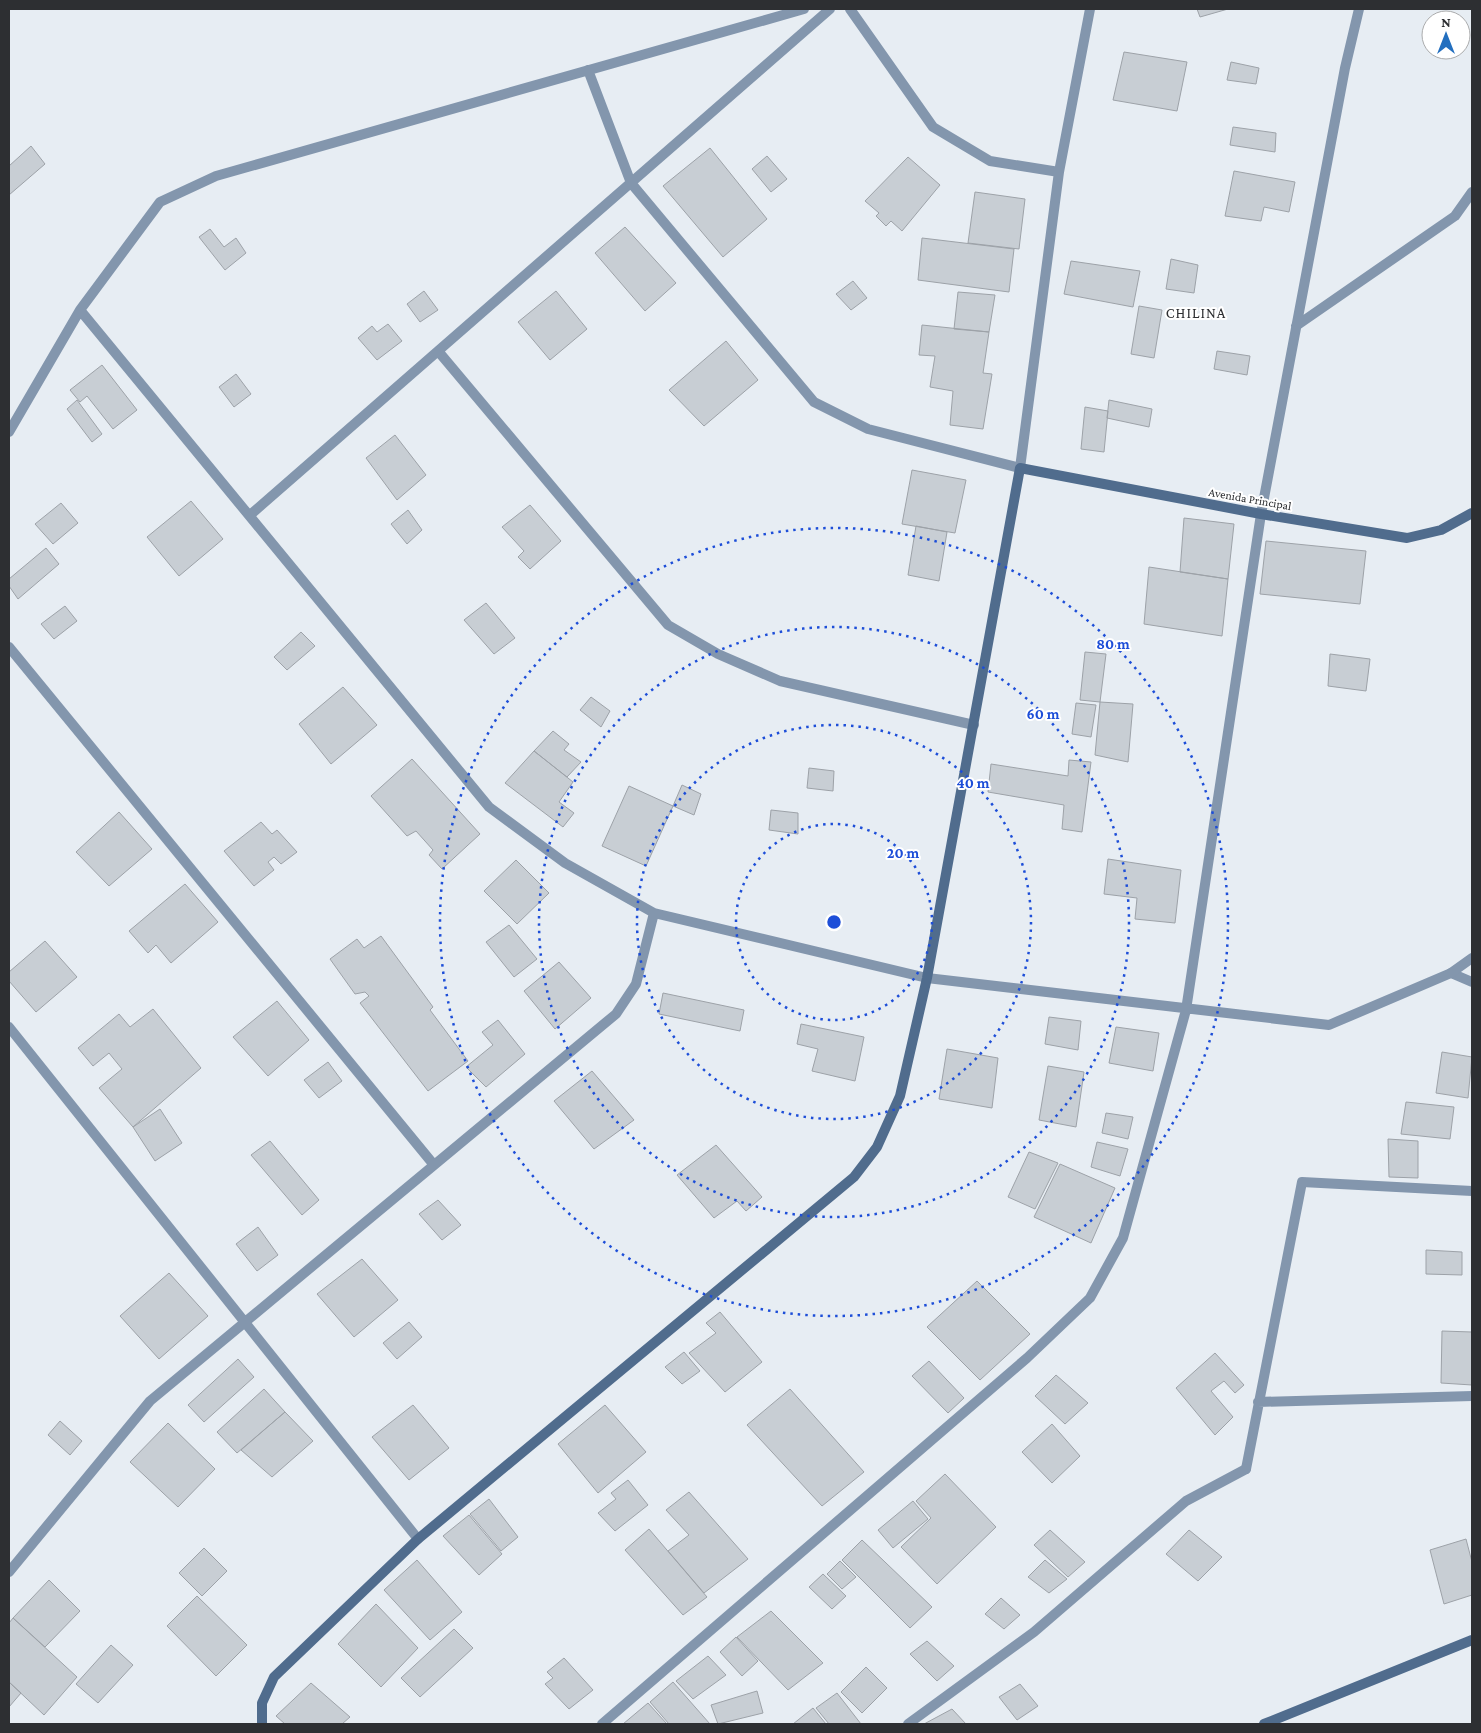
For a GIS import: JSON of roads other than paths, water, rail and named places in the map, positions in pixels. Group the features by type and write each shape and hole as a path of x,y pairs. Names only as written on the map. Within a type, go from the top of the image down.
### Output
{"street":[{"path":"9,432 80,310 160,202 216,176 804,9"},
{"path":"250,516 830,9"},
{"path":"850,9 933,127 990,161 1059,172"},
{"path":"262,1724 262,1703 274,1677 418,1539 854,1177 877,1147 900,1096 927,978 1020,468 1059,172 1090,9"},
{"path":"602,1724 1027,1358 1090,1298 1123,1238 1186,1010 1261,514 1345,68 1359,9"},
{"path":"588,70 631,183 814,402 868,429 1020,468"},
{"path":"1296,326 1455,216 1472,192"},
{"path":"80,310 489,807 565,863 654,913 927,978 1186,1010 1329,1025 1451,973 1472,958"},
{"path":"438,351 668,625 718,654 780,681 974,725"},
{"name":"Avenida Principal","path":"1020,468 1261,514 1407,538 1442,530 1472,513"},
{"path":"9,647 434,1165"},
{"path":"9,1572 150,1401 616,1014 636,984 654,913"},
{"path":"1451,973 1472,982"},
{"path":"9,1027 418,1539"},
{"path":"908,1724 1034,1632 1186,1501 1246,1469 1302,1182 1472,1191"},
{"path":"1258,1402 1472,1396"},
{"path":"1264,1724 1472,1640"}],"district":[{"name":"CHILINA","path":"1196,313"}]}
